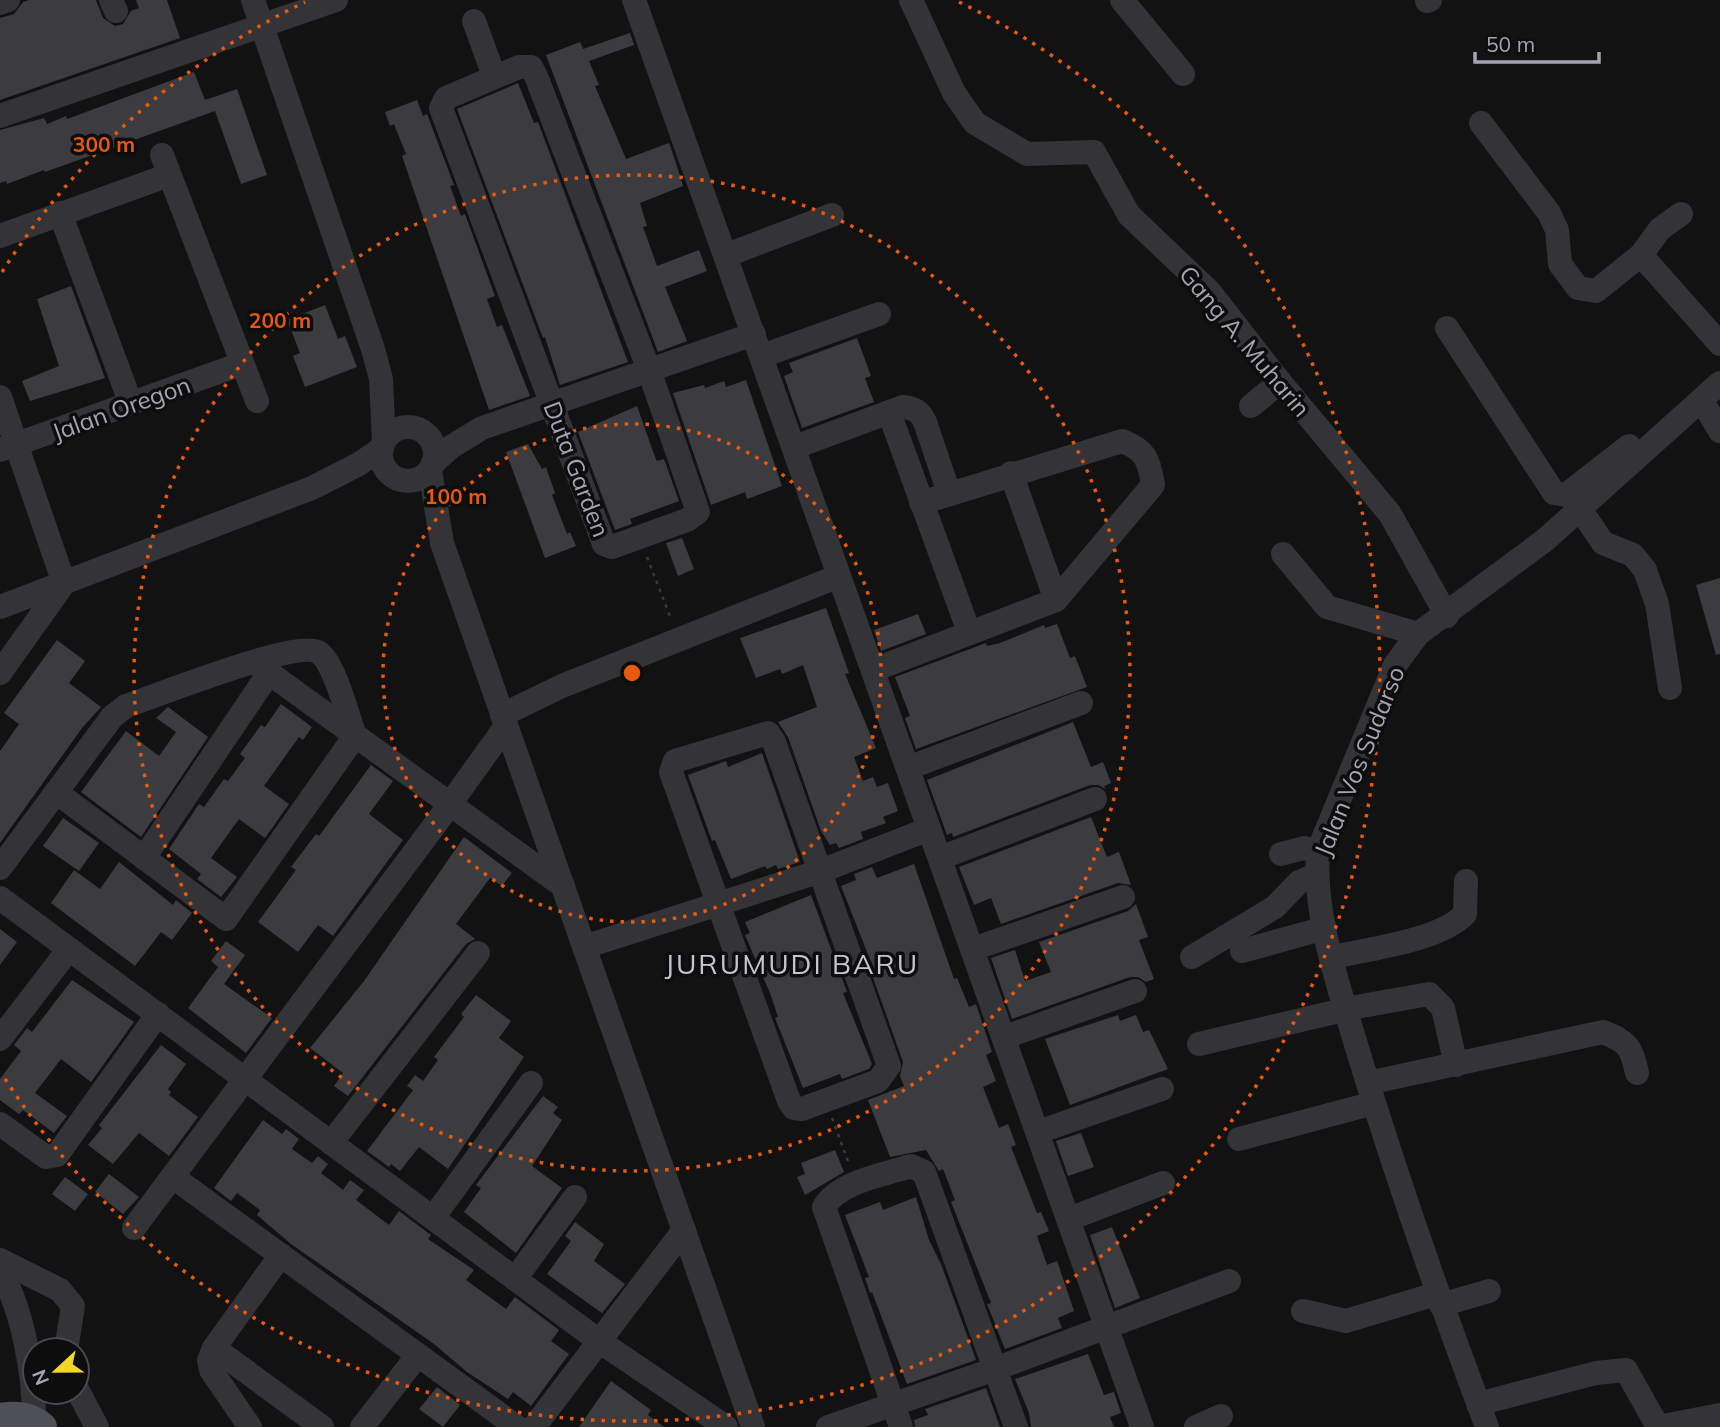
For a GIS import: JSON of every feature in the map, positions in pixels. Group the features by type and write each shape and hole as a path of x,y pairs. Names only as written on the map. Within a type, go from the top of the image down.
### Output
{"main road":[{"path":"0,1418 21,1416 38,1423"}],"street":[{"path":"0,3 8,0"},
{"path":"253,0 373,349 381,379 385,467 422,508 442,544 753,1427"},
{"path":"0,116 336,0"},
{"path":"634,0 1142,1427"},
{"name":"Gang A. Muharin","path":"911,0 954,93 975,123 1027,154 1094,152 1129,215 1209,291 1280,382 1390,514 1447,616"},
{"path":"1122,0 1183,74"},
{"path":"474,21 494,75"},
{"name":"Duta Garden","path":"519,67 531,67 536,76 649,370 698,512 640,538 612,547 604,544 441,108 446,98 494,75 519,67"},
{"path":"1481,123 1549,213 1557,230 1560,264 1578,288 1596,291 1641,255 1660,229 1681,214"},
{"path":"0,236 60,213 166,165 257,401"},
{"path":"60,213 131,404"},
{"path":"727,255 832,215"},
{"path":"1641,255 1720,344"},
{"path":"0,607 312,488 359,464 397,430 444,434 477,430 649,370 879,314"},
{"path":"1447,328 1555,493 1566,495 1641,437 1657,443"},
{"path":"373,349 418,430 434,447 432,467 442,544"},
{"name":"Jalan Oregon","path":"8,447 241,364"},
{"path":"1251,406 1280,382"},
{"name":"Jalan Vos Sudarso","path":"1483,1415 1439,1300 1346,1010 1325,929 1317,863 1395,666 1418,634 1447,616 1580,509 1657,443 1720,383"},
{"path":"0,397 8,447 65,583"},
{"path":"1702,401 1720,431"},
{"path":"795,447 903,407 920,413 949,493"},
{"path":"889,412 969,632"},
{"path":"312,488 361,476 420,478 451,447 477,430"},
{"path":"873,670 1056,600 1153,485 1150,466 1139,447 1122,441 1011,473 921,503"},
{"path":"1011,473 1056,600"},
{"path":"1580,509 1603,543 1633,555 1645,570 1657,604 1670,688"},
{"path":"1283,554 1326,607 1418,634"},
{"path":"134,1228 450,804 504,720 562,686 839,576"},
{"path":"0,673 65,583"},
{"path":"0,868 112,717 127,706 261,667 303,649 319,653 329,666 355,736"},
{"path":"261,667 562,886"},
{"path":"144,858 261,667"},
{"path":"908,768 1082,703"},
{"path":"768,733 774,742 821,871 889,1066 878,1081 802,1109 794,1108 789,1101 717,906 671,772 675,761 768,733"},
{"path":"56,792 226,919 355,736"},
{"path":"940,858 1095,799"},
{"path":"584,947 821,871 929,829"},
{"path":"1192,957 1275,907 1317,863 1304,848 1281,854"},
{"path":"1332,957 1435,932 1456,922 1465,914 1466,881"},
{"path":"973,949 1123,897"},
{"path":"0,898 599,1341 726,1427"},
{"path":"1242,951 1325,929"},
{"path":"0,1039 69,948"},
{"path":"331,1143 478,953"},
{"path":"1005,1037 1135,991"},
{"path":"1199,1044 1429,994 1443,1007 1456,1065"},
{"path":"0,1124 46,1157 57,1155 158,1014"},
{"path":"1239,1139 1456,1065 1603,1032 1624,1040 1633,1054 1637,1073"},
{"path":"433,1218 531,1083"},
{"path":"1038,1132 1162,1089"},
{"path":"901,1427 825,1217 824,1207 830,1197 856,1184 911,1166 923,1172 1016,1427"},
{"path":"173,1177 517,1427"},
{"path":"1069,1219 1163,1183"},
{"path":"515,1279 575,1197"},
{"path":"534,1427 684,1230"},
{"path":"250,1427 211,1370 209,1360 214,1348 281,1255"},
{"path":"0,1260 60,1290 73,1306 68,1336"},
{"path":"0,1272 10,1288 20,1316 23,1336"},
{"path":"828,1427 995,1369 1228,1281"},
{"path":"1303,1311 1346,1321 1489,1291"},
{"path":"0,1326 21,1345"},
{"path":"214,1348 322,1427"},
{"path":"362,1427 418,1355"},
{"path":"1483,1415 1595,1373 1626,1370 1658,1427 1720,1415"},
{"path":"86,1406 97,1427"},
{"path":"1196,1427 1221,1416"}],"path":[{"path":"652,570 679,640"},
{"path":"826,1101 856,1184"}],"building":[{"path":"96,0 103,18 115,26 123,24 131,11 139,8 136,0 167,0 180,38 0,100 0,18 14,14 23,2"},
{"path":"630,33 634,45 589,61 599,85 595,86 626,159 669,143 674,157 683,186 640,203 647,226 643,227 657,266 699,250 707,271 665,287 687,341 658,352 546,55 580,42 583,49"},
{"path":"194,72 205,100 237,89 267,175 241,184 215,111 45,172 44,170 7,184 6,181 0,183 0,130 44,118 47,124 66,116 67,119"},
{"path":"518,83 534,123 538,122 628,362 560,385 545,337 543,338 457,109"},
{"path":"417,100 423,116 427,114 454,185 450,186 461,216 465,214 495,296 487,299 497,327 502,325 530,396 489,410 402,156 406,154 394,124 390,126 385,112"},
{"path":"71,286 105,378 30,401 22,381 59,366 37,299"},
{"path":"325,305 338,339 345,336 357,367 305,387 293,356 300,353 287,320"},
{"path":"857,338 871,376 865,378 874,402 802,428 784,376 793,372 789,363"},
{"path":"746,380 782,486 747,499 745,492 711,505 673,393 704,385 705,388 724,381 726,387"},
{"path":"637,406 655,457 657,461 664,459 679,501 630,519 632,524 615,530 578,432"},
{"path":"528,444 542,469 546,467 555,493 552,495 567,534 570,532 576,546 545,558 506,452"},
{"path":"682,538 694,569 678,576 666,543"},
{"path":"1720,578 1720,654 1716,655 1696,585"},
{"path":"826,608 849,673 845,674 876,748 854,757 863,781 873,777 877,787 888,783 898,811 883,817 886,823 861,832 863,839 839,848 836,843 830,845 821,831 788,737 778,722 817,707 803,665 782,674 780,669 756,678 740,638"},
{"path":"918,614 926,634 881,651 874,630"},
{"path":"1057,624 1070,658 1075,656 1087,687 916,749 905,718 910,716 895,677 986,643 987,646 1000,643 1044,625 1045,628"},
{"path":"57,640 85,661 69,683 101,707 82,728 0,843 0,751 19,724 4,713"},
{"path":"281,704 312,727 303,740 299,737 264,786 289,804 265,838 239,819 211,858 237,877 221,897 197,879 201,874 169,849 199,804 204,807 224,779 228,781 245,758 240,754 261,725 265,727"},
{"path":"168,707 208,737 141,837 81,792 126,731 159,756 176,732 156,718"},
{"path":"1073,722 1091,767 1103,762 1111,783 1104,786 1106,789 1090,785 953,837 952,833 947,835 927,780"},
{"path":"762,753 800,862 778,869 776,865 767,869 765,866 731,879 715,840 712,841 688,775 726,761 728,767"},
{"path":"371,765 393,781 369,814 403,840 333,936 318,925 298,952 258,922 296,870 291,867 316,834 319,836"},
{"path":"1091,817 1107,857 1119,852 1131,885 1118,883 1001,924 991,898 974,905 959,867"},
{"path":"63,818 99,843 79,871 43,846"},
{"path":"464,837 512,873 502,886 490,878 456,924 475,939 466,944 348,1096 334,1086 343,1073 310,1048 364,981"},
{"path":"119,862 173,905 176,900 192,913 172,940 161,932 135,966 51,903 74,870 100,889"},
{"path":"914,864 954,979 957,978 969,1007 976,1004 992,1052 986,1055 996,1081 983,1087 999,1128 1008,1124 1016,1145 1011,1147 1037,1213 1041,1212 1049,1231 1037,1236 1047,1265 1057,1261 1074,1311 1058,1318 1062,1328 1005,1349 987,1304 991,1303 951,1202 955,1200 943,1169 939,1171 926,1150 890,1157 868,1100 904,1086 900,1076 903,1062 866,958 869,957 841,886 856,880 854,874 872,867 877,878"},
{"path":"811,895 847,992 843,993 872,1064 869,1069 842,1079 840,1074 803,1088 775,1018 778,1017 770,993 745,935 750,933 745,922"},
{"path":"1136,904 1148,937 1139,940 1154,979 1146,982 1138,977 1130,977 1012,1019 991,958 1015,950 1025,981 1051,972 1039,942 1128,911"},
{"path":"0,929 17,942 0,965"},
{"path":"226,941 245,955 224,984 272,1018 246,1053 188,1008 218,967 211,961"},
{"path":"72,980 134,1022 91,1082 61,1059 35,1093 67,1116 54,1133 23,1110 19,1114 0,1100 0,1079 21,1051 14,1045 27,1028 32,1032"},
{"path":"476,995 511,1021 499,1038 524,1057 448,1169 419,1147 400,1171 391,1164 389,1167 367,1151 413,1090 407,1086 415,1075 423,1081 438,1060 434,1057 464,1017 461,1014"},
{"path":"1118,1015 1120,1021 1136,1015 1143,1032 1149,1030 1168,1069 1070,1105 1045,1039"},
{"path":"161,1045 186,1064 168,1089 171,1092 169,1095 198,1117 169,1156 139,1133 113,1164 88,1145 102,1128 99,1125"},
{"path":"543,1096 558,1107 553,1113 562,1120 532,1166 562,1188 516,1253 464,1212 481,1188 476,1185"},
{"path":"263,1120 282,1134 286,1129 299,1139 292,1149 312,1163 318,1156 328,1164 321,1173 343,1190 350,1180 364,1190 356,1200 389,1225 399,1211 431,1235 428,1239 474,1270 466,1280 506,1309 515,1297 559,1330 551,1341 569,1354 531,1406 513,1392 508,1399 467,1372 434,1344 291,1244 257,1215 260,1210 237,1193 231,1201 214,1188"},
{"path":"1081,1133 1094,1167 1068,1176 1056,1141"},
{"path":"835,1150 844,1172 805,1195 797,1177 805,1174 801,1163"},
{"path":"109,1174 139,1197 123,1214 95,1192"},
{"path":"65,1177 88,1194 75,1211 52,1194"},
{"path":"916,1197 929,1240 941,1264 976,1360 907,1384 872,1292 870,1293 865,1278 869,1277 845,1215 880,1202 883,1210"},
{"path":"575,1222 604,1244 594,1261 625,1284 602,1313 547,1274 571,1241 565,1236"},
{"path":"1112,1227 1140,1298 1115,1308 1090,1235"},
{"path":"1088,1354 1104,1395 1114,1392 1121,1413 1110,1417 1114,1427 1031,1427 1029,1413 1015,1379"},
{"path":"611,1381 651,1410 648,1415 664,1427 579,1427"},
{"path":"437,1387 460,1405 443,1427 419,1409"},
{"path":"986,1388 1000,1427 915,1427 914,1420 928,1415 925,1409"}],"district":[{"name":"JURUMUDI BARU","path":"792,963"}]}
